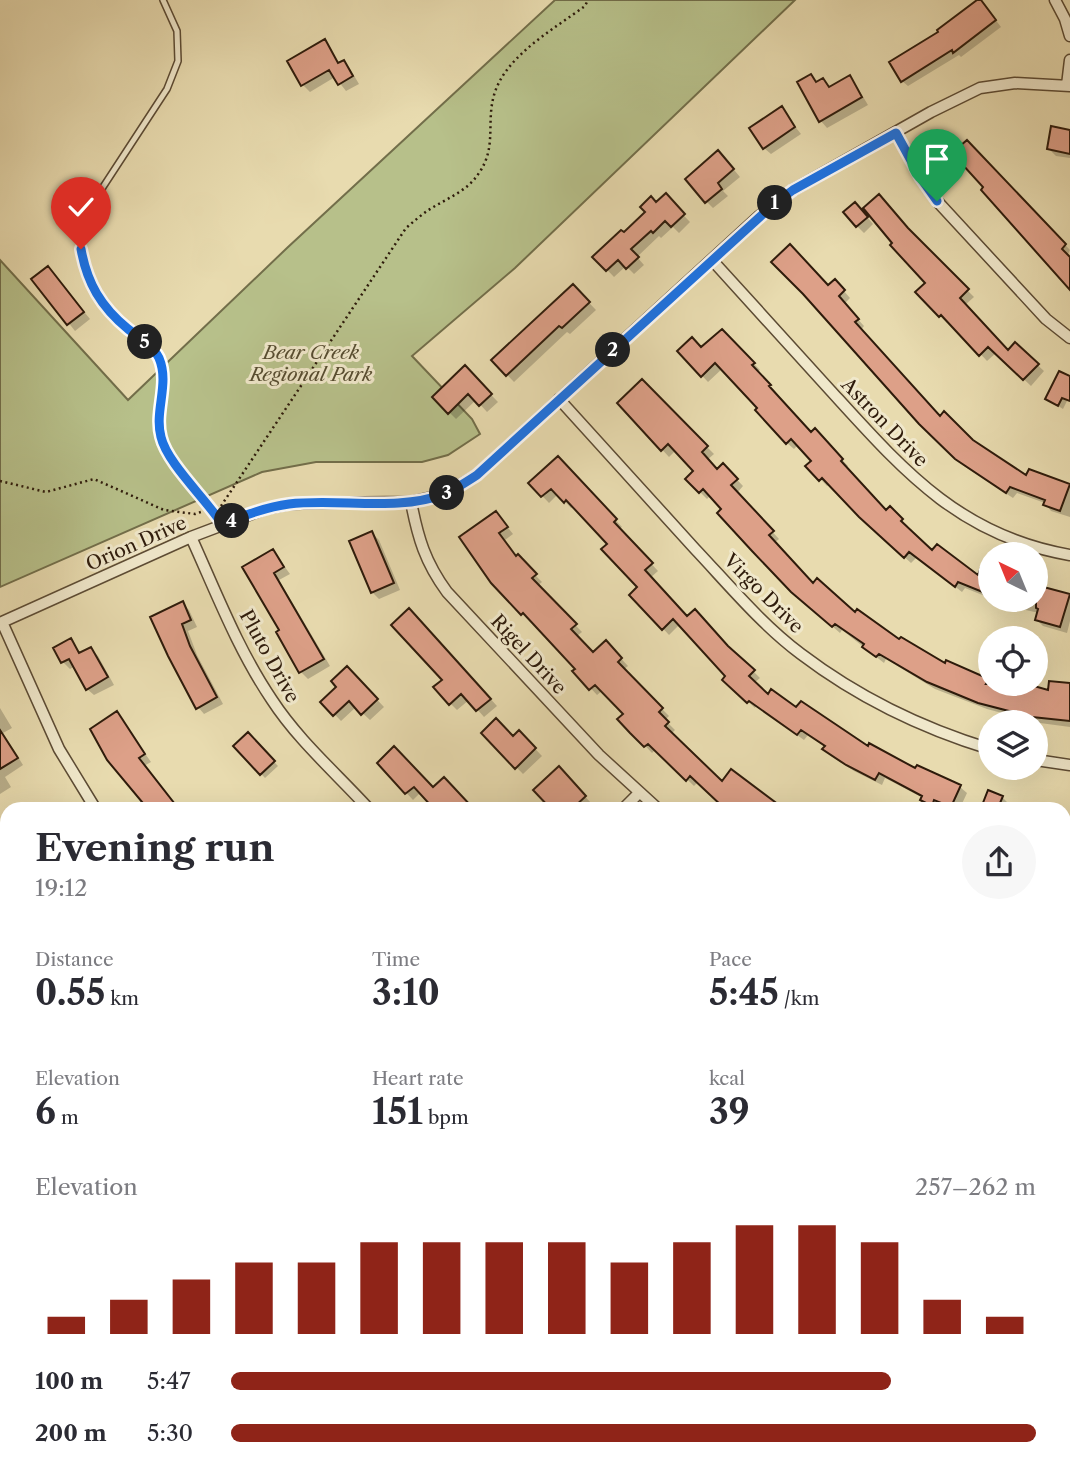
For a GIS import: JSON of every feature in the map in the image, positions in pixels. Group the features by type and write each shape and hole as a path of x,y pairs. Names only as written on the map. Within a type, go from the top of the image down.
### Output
{"street":[{"path":"1055,0 1070,36"},
{"path":"1069,86 1070,60"},
{"name":"Orion Drive","path":"1,622 191,537 265,509 289,504 411,502 445,494 468,480 758,217 793,190 931,112 980,88 1014,83 1069,86"},
{"path":"896,133 920,177 937,201 1046,319 1070,338"},
{"name":"Astron Drive","path":"712,260 877,442 925,488 965,517 989,530 1038,548 1070,555"},
{"name":"Virgo Drive","path":"559,399 747,605 799,653 854,691 891,711 929,729 978,745"},
{"name":"Rigel Drive","path":"411,502 419,541 434,574 447,592 599,755 650,802"},
{"name":"Pluto Drive","path":"191,537 246,657 272,701 362,802"},
{"path":"1,622 58,749 91,802"},
{"path":"1048,762 1070,765"},
{"path":"630,802 639,793"}],"lane":[{"path":"163,0 177,31 178,61 167,89 103,187 88,215 81,249 88,278 102,305 157,355 162,367 159,420 163,445 222,524"}],"path":[{"path":"0,481 46,492 94,479 164,510 195,514 224,505 285,408 406,228 428,211 459,194 479,175 491,151 494,97 500,80 530,46 585,6 588,0"}],"green space":[{"name":"Bear Creek Regional Park","path":"555,0 795,0 515,268 412,356 472,419 480,434 448,455 422,462 316,462 262,472 0,587 0,260 128,400 287,248"}],"building":[{"path":"977,0 981,0 996,20 953,53 952,50 901,82 889,62 938,32 937,30"},
{"path":"325,39 338,63 344,60 353,76 338,85 329,70 301,86 287,61"},
{"path":"811,74 816,82 823,78 829,87 850,75 862,97 819,122 797,82"},
{"path":"782,106 795,127 763,149 749,128"},
{"path":"1051,126 1070,130 1070,154 1047,149"},
{"path":"967,140 1066,244 1062,249 1070,257 1070,290 981,190 983,187 952,153"},
{"path":"718,150 734,169 718,183 722,189 705,203 685,179"},
{"path":"666,193 685,214 671,227 665,221 631,249 639,257 626,269 618,260 606,271 592,257 645,212 640,207 651,196 656,202"},
{"path":"879,194 908,228 969,289 960,298 1008,350 1015,342 1039,364 1023,380 988,347 979,356 941,315 939,317 915,292 925,283 890,245 892,243 863,208"},
{"path":"855,202 868,217 856,227 843,212"},
{"path":"790,244 828,285 835,279 845,290 839,296 859,319 855,322 940,416 944,411 973,440 1026,475 1029,469 1070,484 1060,511 1043,505 1045,500 1010,487 1006,493 955,459 919,424 771,262"},
{"path":"48,266 84,312 67,325 31,279"},
{"path":"573,284 590,302 562,328 559,326 506,376 491,360"},
{"path":"722,329 755,363 752,365 771,385 769,386 811,432 815,428 886,510 890,506 903,519 901,521 932,550 937,544 978,575 978,590 958,582 955,587 909,552 904,558 822,478 819,481 805,466 811,461 791,439 786,444 715,363 701,377 677,351 692,337 701,347"},
{"path":"465,365 492,394 479,406 468,394 448,414 432,397"},
{"path":"1059,371 1070,376 1070,401 1062,398 1058,406 1045,399"},
{"path":"642,379 708,446 702,452 717,469 723,463 738,479 731,485 774,531 769,535 813,583 817,578 855,612 857,609 899,639 901,637 945,663 946,660 978,674 978,696 1048,696 1049,681 1070,683 1070,721 1048,719 1048,710 1005,710 978,703 927,682 879,654 876,657 862,647 864,644 835,624 832,627 791,592 752,551 717,513 721,509 703,489 699,493 685,479 693,471 668,444 661,451 617,403"},
{"path":"558,456 617,519 614,522 653,563 645,570 687,616 695,609 728,646 755,670 749,676 768,694 771,689 796,707 801,701 868,746 869,743 915,768 917,765 961,785 953,802 924,802 920,800 922,796 879,773 875,780 822,749 825,746 801,730 797,735 749,701 747,703 722,680 725,676 673,619 662,630 629,595 637,587 601,549 607,544 566,500 564,503 551,489 541,497 528,483"},
{"path":"496,511 508,527 499,533 516,556 518,554 537,574 532,578 577,624 571,629 593,652 606,640 622,658 618,662 663,708 659,712 669,722 665,726 722,781 731,769 775,802 718,802 690,776 686,781 648,744 644,747 617,719 623,714 595,685 589,690 572,671 575,669 491,583 459,537"},
{"path":"372,531 394,583 371,593 349,541"},
{"path":"273,549 284,567 274,573 324,659 299,673 276,632 279,630 242,567"},
{"path":"1048,588 1070,594 1060,627 1035,620 1037,612 1048,612"},
{"path":"183,601 191,620 182,624 190,646 217,697 196,709 150,617"},
{"path":"409,608 491,699 476,711 461,694 449,705 433,687 442,680 391,625"},
{"path":"71,638 79,653 91,647 108,677 86,690 69,659 61,663 53,648"},
{"path":"347,666 378,699 361,715 349,701 333,716 320,702 336,687 331,681"},
{"path":"117,711 145,754 139,758 173,802 142,802 107,760 90,729"},
{"path":"496,718 513,736 519,730 536,748 515,769 481,733"},
{"path":"0,730 18,758 0,769"},
{"path":"248,732 275,761 260,775 233,746"},
{"path":"394,746 433,787 444,777 467,802 428,802 414,787 405,794 377,763"},
{"path":"559,766 586,796 580,802 544,802 533,790"},
{"path":"988,790 1003,796 1000,802 983,802"}],"route":[{"path":"81,249 88,278 102,305 157,355 162,367 159,433 163,445 222,524 289,504 411,502 430,499 460,486 477,475 774,204 793,190 896,133 920,177 937,201"}]}
